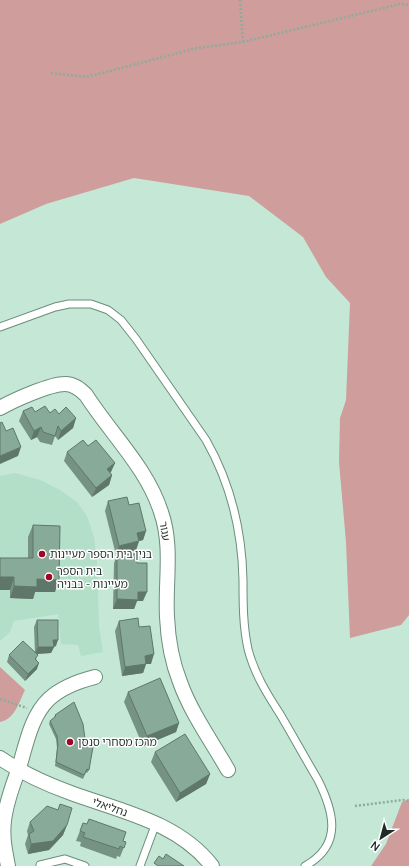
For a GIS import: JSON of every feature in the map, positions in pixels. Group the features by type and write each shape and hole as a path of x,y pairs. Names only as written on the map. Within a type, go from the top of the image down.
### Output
{"street":[{"name":"עגור","path":"0,408 34,392 60,384 75,386 86,395 146,478 161,510 166,532 168,551 167,617 172,655 176,670 191,706 228,770"},
{"path":"8,866 4,843 4,822 7,804 31,730 39,711 50,699 65,688 77,682 95,677"},
{"name":"נחליאלי","path":"0,758 18,769 63,790 156,823 176,834 195,848 212,866"}],"lane":[{"path":"0,327 55,307 69,304 91,304 108,310 121,320 136,339 215,455 228,484 237,519 242,553 244,626 252,661 264,688 318,780 331,810 332,829 327,846 320,855 305,866"},
{"path":"140,866 156,823"},
{"path":"40,865 65,859 85,866"}],"path":[{"path":"240,0 243,42"},
{"path":"51,73 87,77 197,48 243,42 400,4 409,5"},
{"path":"0,699 39,711"},
{"path":"355,806 403,800 409,801"}],"shaded area":[{"path":"0,0 409,0 409,615 401,625 350,638 346,542 339,462 340,418 346,400 350,303 326,277 303,237 249,196 134,178 46,204 0,224"},
{"name":"בית הספר מעיינות - בבניה","path":"15,473 40,480 60,490 77,502 87,516 94,537 97,560 99,626 103,652 81,656 78,645 61,644 58,614 14,621 10,632 0,641 0,476"},
{"path":"0,667 25,690 13,714 0,722"},
{"path":"409,799 409,866 371,866 386,844 402,802"}],"building":[{"path":"45,406 50,413 55,409 59,414 66,407 76,418 61,431 58,426 55,436 43,432 41,427 34,431 23,411 32,407 35,412"},
{"path":"2,422 6,431 13,428 21,447 0,456 0,423"},
{"path":"83,440 88,446 96,440 115,463 107,469 112,475 96,488 67,452"},
{"path":"127,497 129,505 139,503 146,531 137,533 139,541 119,546 108,501"},
{"name":"בנין בית הספר מעיינות","path":"33,525 60,526 59,580 37,579 37,587 14,586 14,577 0,577 0,558 33,558"},
{"path":"117,554 137,554 137,563 147,563 147,592 138,592 138,600 117,599"},
{"path":"138,618 139,627 150,626 154,654 145,656 146,664 125,667 119,621"},
{"path":"37,620 58,620 58,640 53,640 54,647 38,647"},
{"path":"23,641 38,655 35,659 39,663 28,674 9,655"},
{"path":"160,678 179,723 147,736 128,692"},
{"name":"מרכז מסחרי סנסן","path":"74,702 83,724 86,746 93,747 89,770 87,769 84,775 56,762 58,744 57,736 50,721 56,716 55,715"},
{"path":"185,734 210,774 180,793 155,752"},
{"path":"60,804 72,808 67,825 53,841 31,844 29,834 34,831 30,822 47,806 58,810"},
{"path":"89,819 126,832 123,841 126,842 124,848 120,846 119,849 83,837 85,833 80,831 83,823 87,824"},
{"path":"166,854 184,866 158,866 154,863 159,856 163,859"}],"place":[{"name":"בנין בית הספר מעיינות","path":"42,554"},
{"name":"בית הספר מעיינות - בבניה","path":"49,577"},
{"name":"מרכז מסחרי סנסן","path":"70,742"}]}
